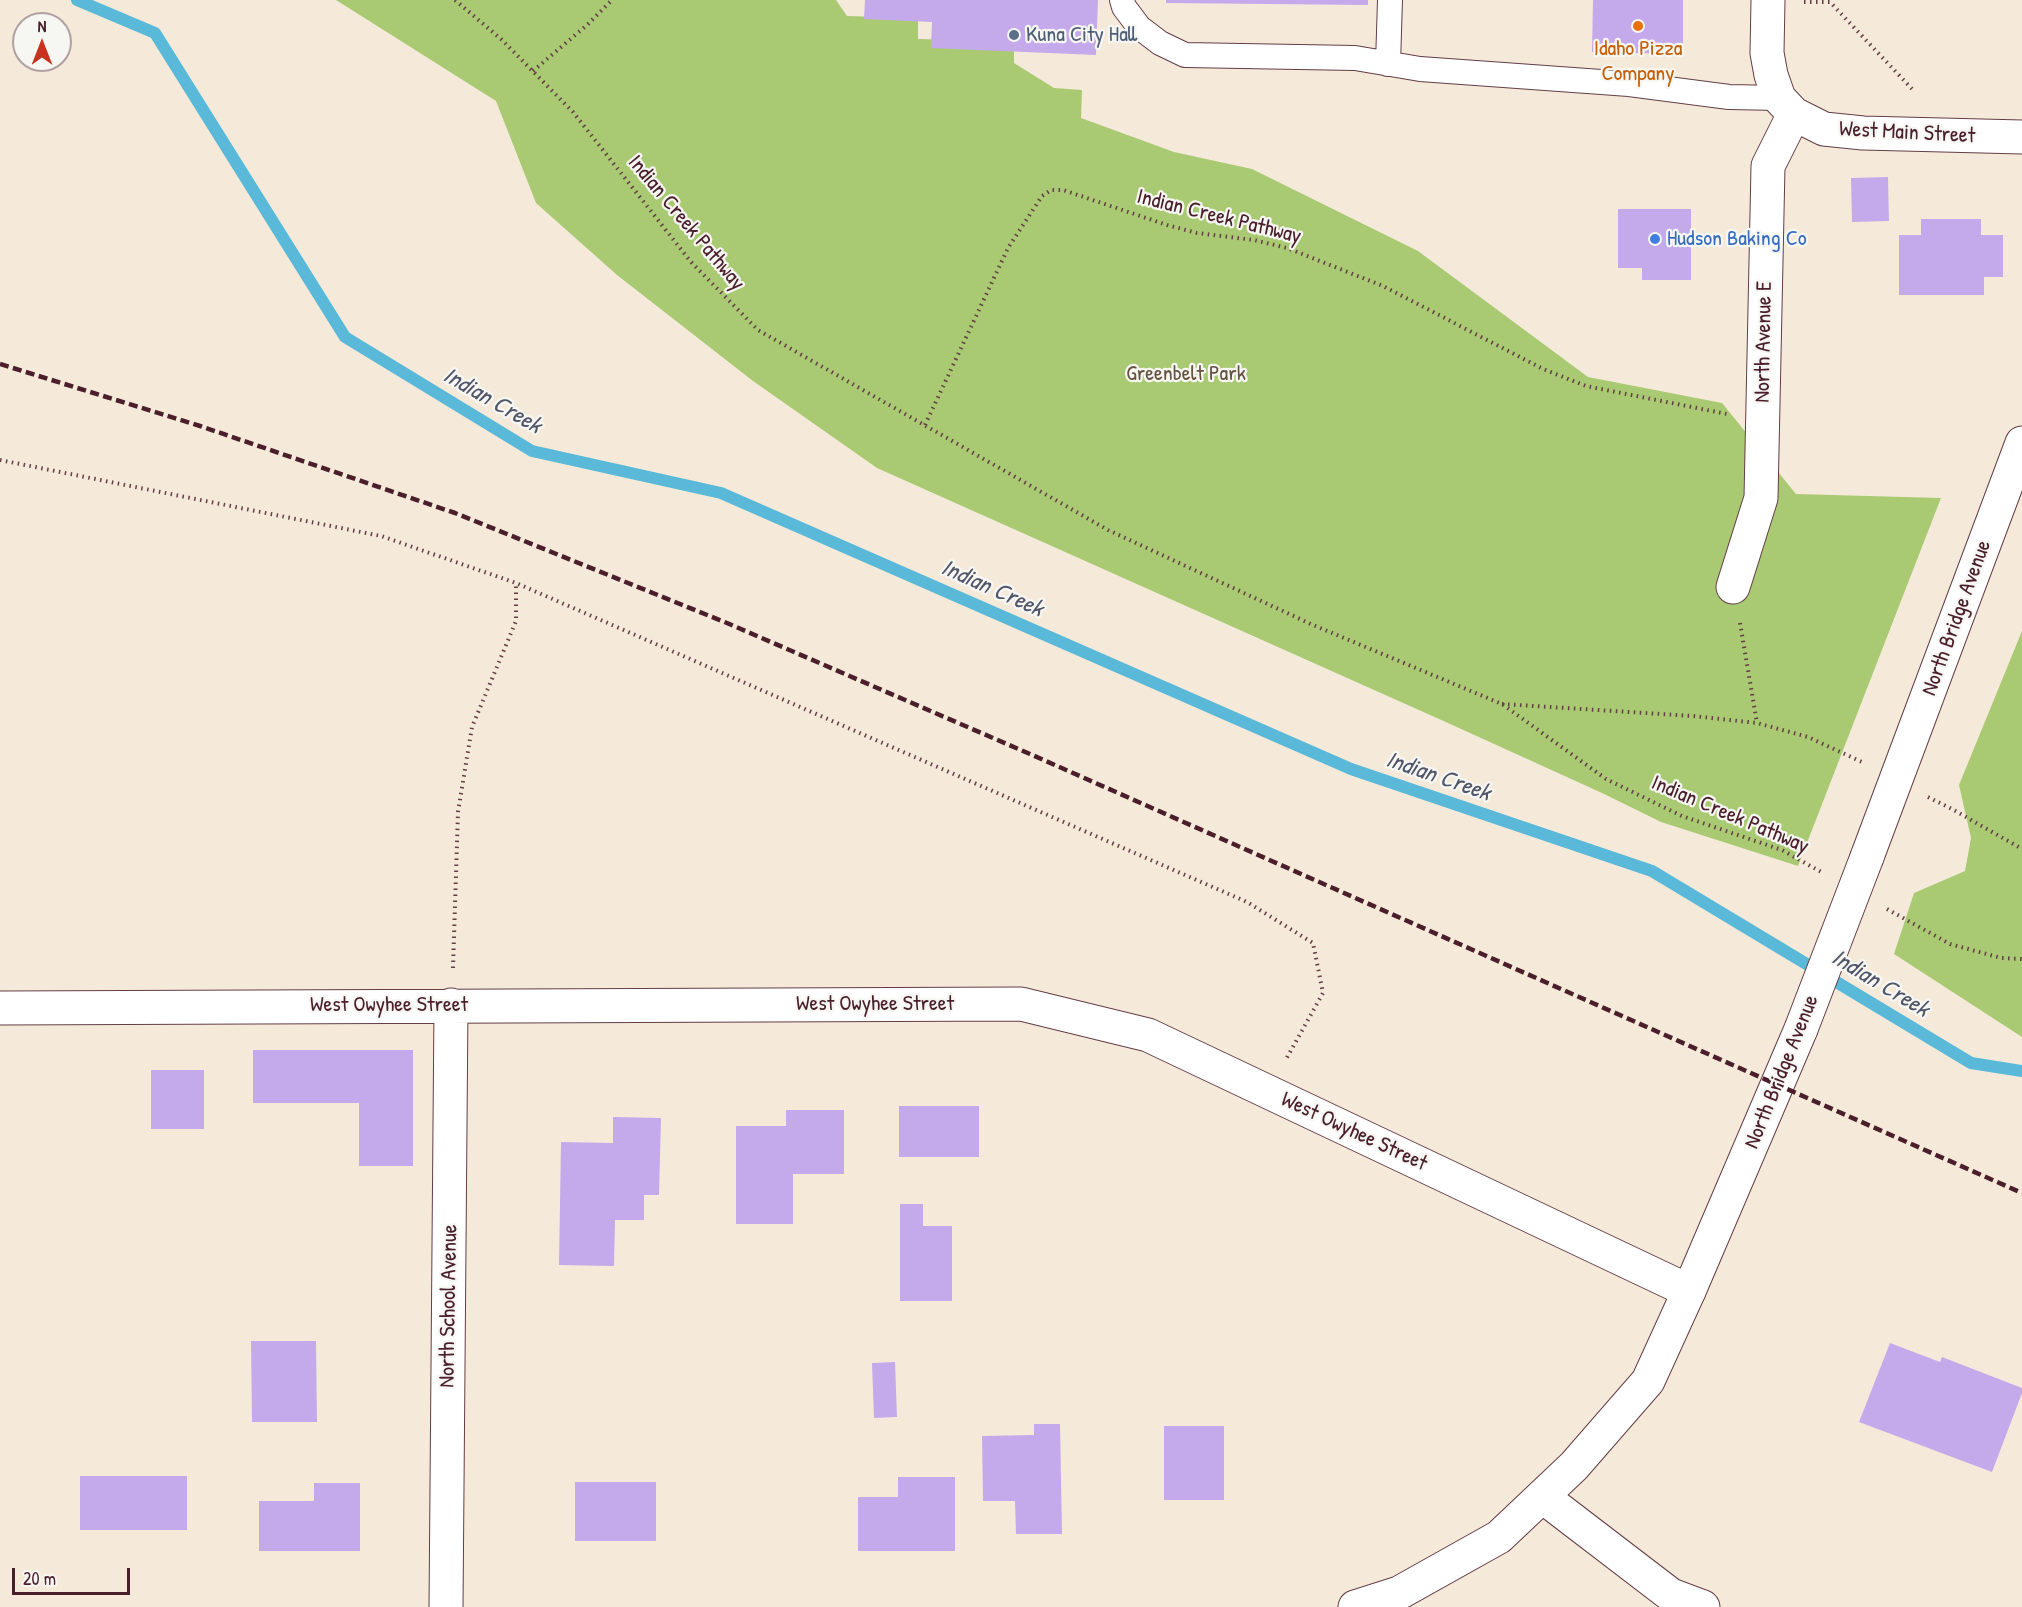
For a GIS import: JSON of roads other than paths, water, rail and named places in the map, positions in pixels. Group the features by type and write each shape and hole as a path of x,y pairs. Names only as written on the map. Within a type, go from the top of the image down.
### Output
{"street":[{"path":"1768,0 1767,53 1771,75 1787,106"},
{"name":"West Main Street","path":"1787,106 1824,129 1863,133 2022,137"},
{"name":"North Avenue E","path":"1733,586 1761,498 1768,166 1787,106"},
{"name":"North Bridge Avenue","path":"1355,1607 1399,1593 1499,1537 1574,1466 1648,1381 1801,1029 2022,443"},
{"name":"West Owyhee Street","path":"0,1008 1021,1004 1148,1035 1689,1291"},
{"name":"North School Avenue","path":"446,1607 451,1005"},
{"path":"1543,1497 1666,1601 1702,1607"}],"lane":[{"path":"1122,0 1124,7 1139,27 1160,43 1185,56 1355,58 1420,69 1629,84 1787,106"},
{"path":"1389,64 1390,0"}],"waterway":[{"name":"Indian Creek","path":"77,0 155,33 345,337 532,451 721,493 1351,769 1652,871 1971,1063 2022,1071"}],"railway":[{"path":"0,364 200,426 455,513 727,623 1030,754 2022,1193"}],"place":[{"name":"Idaho Pizza Company","path":"1638,26"},
{"name":"Kuna City Hall","path":"1014,35"},
{"name":"Hudson Baking Co","path":"1655,239"}],"park label":[{"name":"Greenbelt Park","path":"1186,374"}]}
